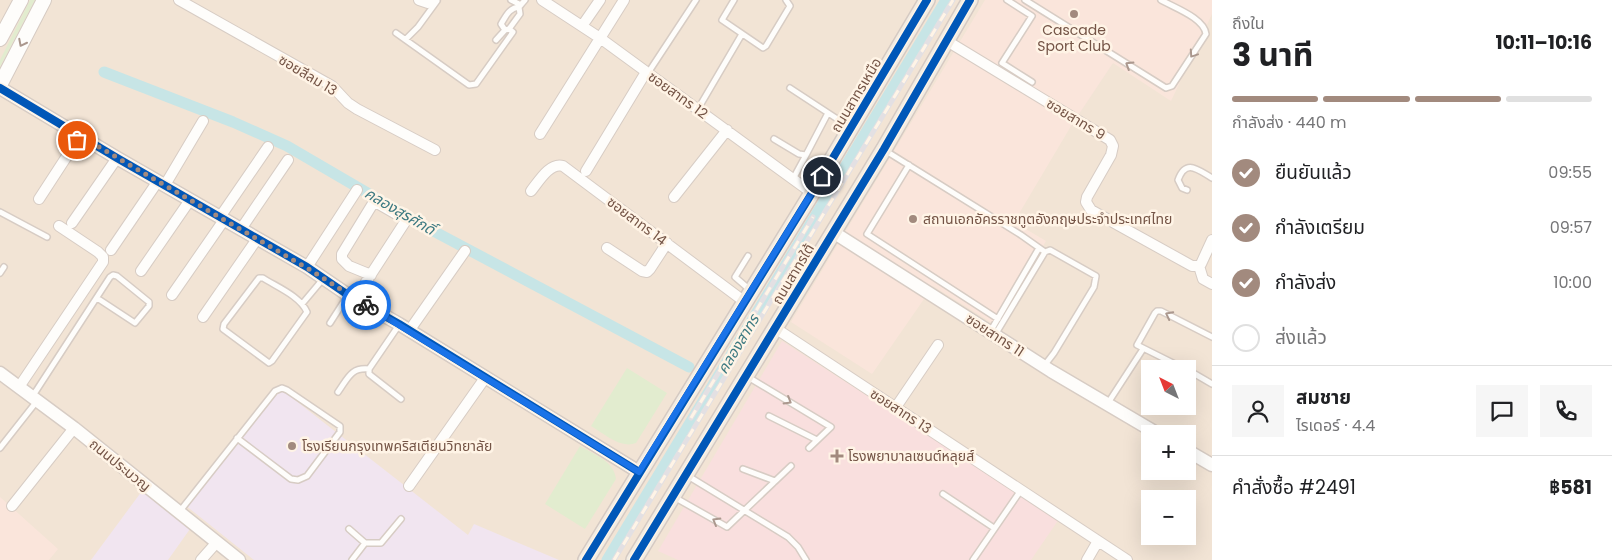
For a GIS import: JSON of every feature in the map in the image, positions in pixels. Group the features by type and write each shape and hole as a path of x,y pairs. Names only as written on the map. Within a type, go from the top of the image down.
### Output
{"main road":[{"path":"0,39 20,0"},
{"path":"0,86 44,0"},
{"name":"ถนนสาทรเหนือ","path":"586,560 812,193 927,0"},
{"name":"ถนนสาทรใต้","path":"634,560 884,149 970,0"}],"street":[{"name":"ซอยสีลม 13","path":"178,0 332,86 348,103 357,109 436,150"},
{"path":"419,0 428,3 433,0"},
{"name":"ซอยสาทร 12","path":"542,0 600,38 812,193"},
{"path":"582,26 600,0"},
{"path":"606,0 609,2 610,0"},
{"path":"540,134 624,0"},
{"name":"ซอยสาทร 9","path":"947,40 1110,140 1113,146 1111,155 1087,197 1088,207 1192,266 1199,266"},
{"path":"586,172 647,73"},
{"path":"0,86 117,158 307,268 639,472"},
{"path":"111,250 162,183 204,122"},
{"path":"674,197 727,130"},
{"path":"39,198 80,136"},
{"path":"172,295 268,148"},
{"path":"72,223 117,158"},
{"path":"241,230 288,160"},
{"name":"ซอยสาทร 14","path":"531,191 552,167 563,166 667,244 748,296"},
{"path":"307,268 358,190"},
{"path":"141,271 190,200"},
{"path":"352,297 371,275 405,222 403,218 377,203 372,205 342,254 342,259 350,266 371,275"},
{"path":"19,387 103,262 103,257 98,252 59,226"},
{"name":"ซอยสาทร 11","path":"833,232 992,334 1143,425"},
{"path":"202,317 257,239"},
{"path":"1212,240 1199,266 1203,279 1212,284"},
{"path":"607,248 642,271 647,272 667,244"},
{"path":"404,328 465,251"},
{"name":"ซอยสาทร 13","path":"775,328 1127,560"},
{"path":"896,407 938,345"},
{"name":"ถนนประมวญ","path":"0,373 74,428 239,560"},
{"path":"409,486 485,378"},
{"path":"12,506 74,428"},
{"path":"1196,456 1212,465"},
{"path":"1087,560 1098,541"},
{"path":"202,560 217,542"}],"lane":[{"path":"406,39 418,27 438,0"},
{"path":"511,0 522,4"},
{"path":"647,73 696,0"},
{"path":"734,0 722,20 763,48 790,6 786,0"},
{"path":"1007,0 1032,16 1002,63 1032,82"},
{"path":"1025,0 1166,88 1172,86 1206,34 1205,28 1200,22 1161,0"},
{"path":"396,32 469,85 476,84 513,32 507,30 501,24 510,11 522,4"},
{"path":"496,40 520,14 522,4"},
{"path":"698,110 742,34"},
{"path":"790,88 851,128"},
{"path":"793,179 828,113"},
{"path":"774,139 799,154 806,155"},
{"path":"884,149 1045,252"},
{"path":"909,165 867,234 998,319"},
{"path":"1187,190 1182,188 1178,180 1188,167 1212,178"},
{"path":"0,212 48,237"},
{"path":"992,334 998,319 1039,248"},
{"path":"992,334 1045,252 1050,250 1096,276 1094,287 1044,366"},
{"path":"748,256 735,277 748,296"},
{"path":"0,273 4,267"},
{"path":"0,448 35,398 97,298 113,275 149,302 149,306 135,324 97,298"},
{"path":"259,278 263,278 302,304 307,312 269,363 223,329 224,324 259,278"},
{"path":"302,304 323,278"},
{"path":"330,323 352,297"},
{"path":"1168,360 1137,345 1157,310 1161,310 1212,337"},
{"path":"401,399 369,374 369,369 404,328"},
{"path":"1107,404 1143,349"},
{"path":"338,392 354,370 359,368 369,369"},
{"path":"1196,375 1212,384"},
{"path":"746,376 831,427 809,448"},
{"path":"179,513 237,438 275,391 282,388 288,390 340,426 340,432 307,476 298,480 291,479 237,438"},
{"path":"770,416 817,440"},
{"path":"672,496 727,527 791,466"},
{"path":"743,469 775,481"},
{"path":"686,474 788,537 798,547 806,560"},
{"path":"972,560 1021,490"},
{"path":"943,494 994,528"},
{"path":"348,529 365,543 381,543 401,519"},
{"path":"352,560 365,543"}],"shaded area":[{"path":"0,0 1212,0 1212,560 0,560"},
{"path":"985,0 1212,0 1212,14 1171,101 1113,63 1071,126 1014,222 1046,241 997,326 933,286 872,374 791,322"},
{"name":"โรงพยาบาลเซนต์หลุยส์","path":"782,341 1059,519 1031,560 678,560 658,551"},
{"name":"โรงเรียนกรุงเทพคริสเตียนวิทยาลัย","path":"277,386 468,535 474,524 559,560 254,560 185,505"},
{"path":"142,491 190,529 168,560 91,560"},
{"path":"0,497 58,549 49,560 0,560"}],"green space":[{"path":"30,0 35,0 0,67 0,60"},
{"path":"627,368 667,393 636,443 624,444 613,440 591,426"},
{"path":"580,446 608,463 616,479 585,529 545,504"}],"waterway":[{"name":"คลองสาทร","path":"607,560 946,0"},
{"name":"คลองสุรศักดิ์","path":"104,72 233,122 287,146 424,226 689,367"}],"railway":[{"path":"614,560 953,0"},
{"path":"691,418 813,217"}],"cycle path":[{"path":"586,560 812,193 927,0"},
{"path":"634,560 884,149 970,0"},
{"path":"0,88 117,158 307,267 348,295 399,324 639,472"}],"way so far":[{"path":"77,140 80,136 307,268 366,305"}],"place":[{"name":"Cascade Sport Club","path":"1074,14"},
{"name":"สถานเอกอัครราชทูตอังกฤษประจำประเทศไทย","path":"913,219"},
{"name":"โรงเรียนกรุงเทพคริสเตียนวิทยาลัย","path":"292,446"},
{"name":"โรงพยาบาลเซนต์หลุยส์","path":"837,456"}],"route":[{"path":"366,305 400,324 431,345 639,472 822,176"}]}
